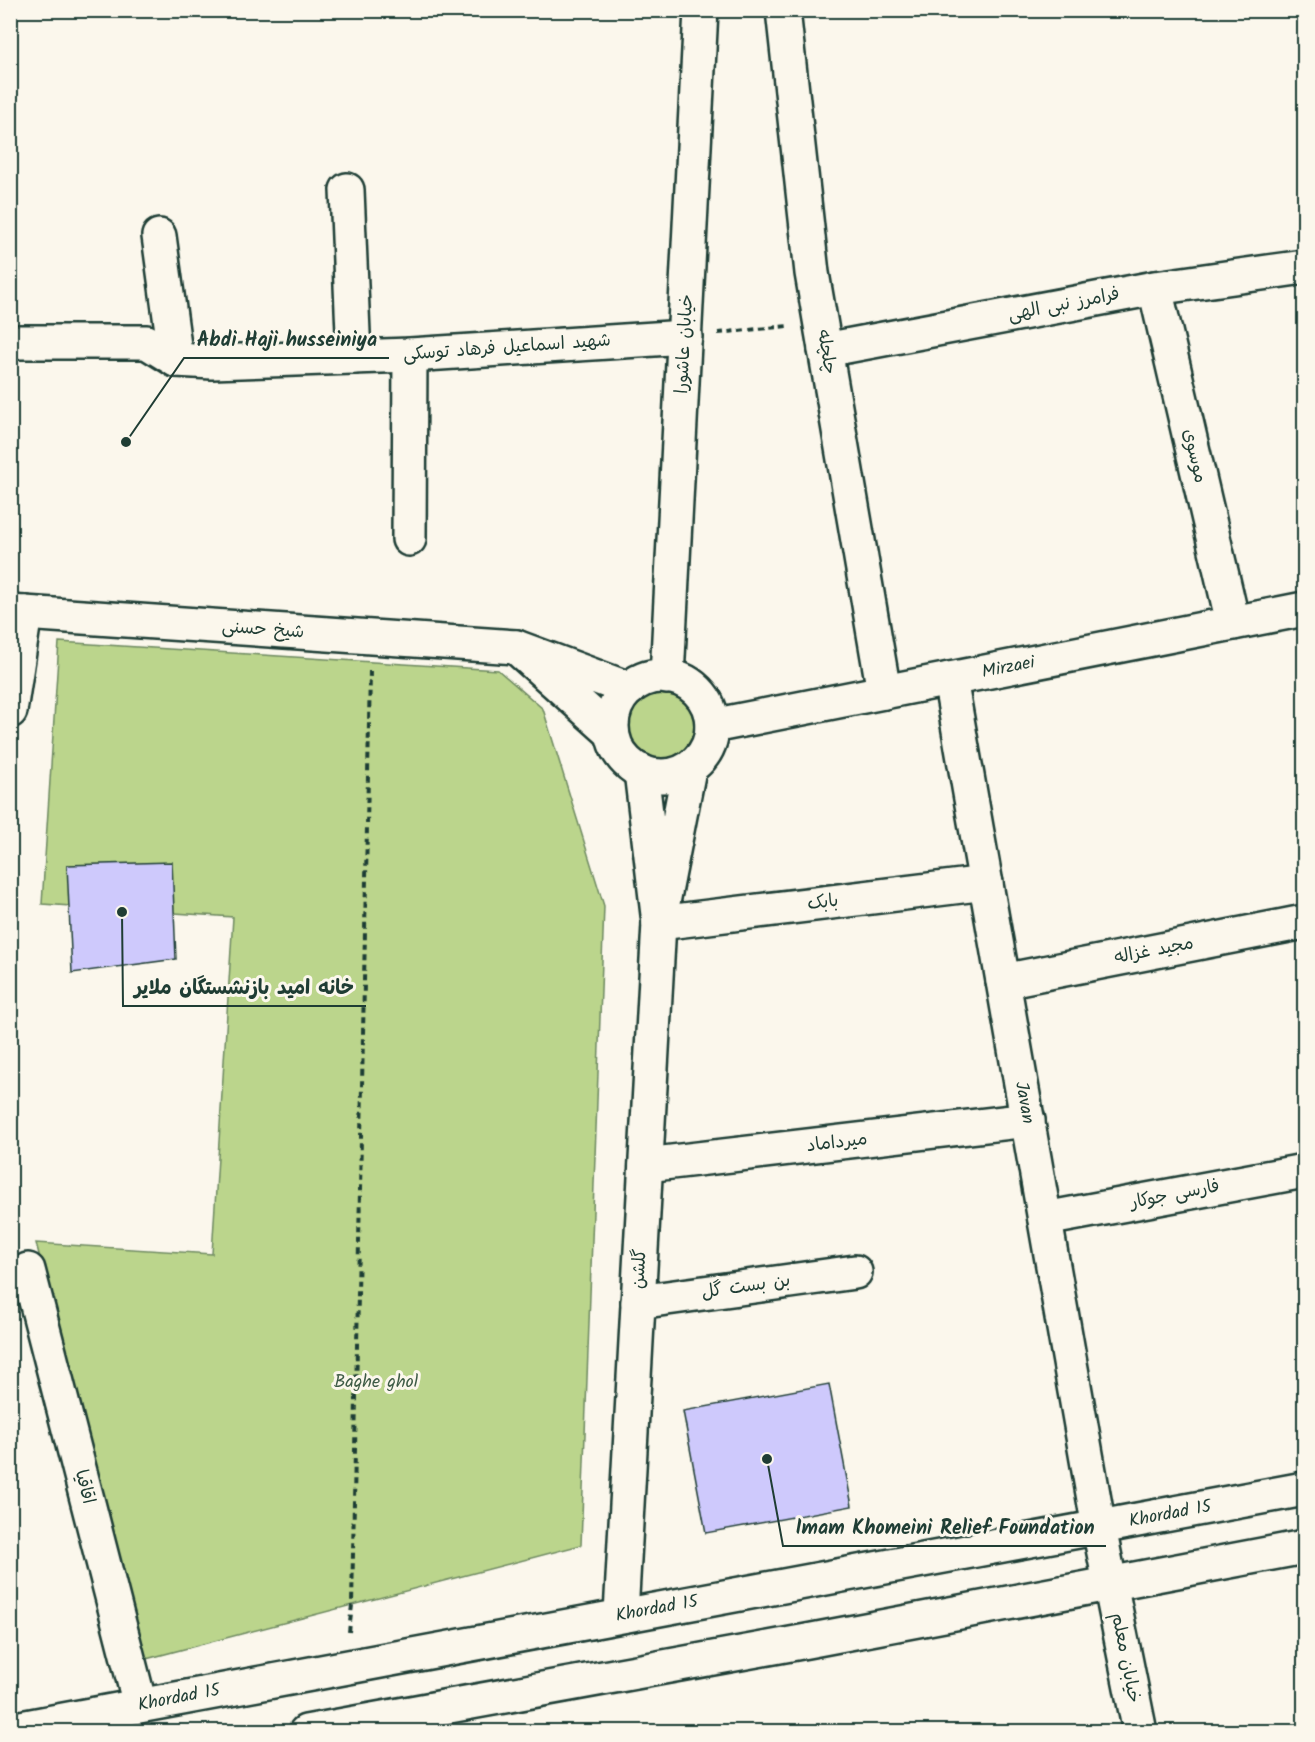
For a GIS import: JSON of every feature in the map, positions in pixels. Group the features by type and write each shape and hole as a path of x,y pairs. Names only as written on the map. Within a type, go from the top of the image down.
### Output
{"street":[{"name":"خیابان عاشورا","path":"668,677 701,10"},
{"name":"چلچله","path":"783,10 813,273 884,692"},
{"path":"347,190 354,357"},
{"path":"159,236 176,360"},
{"name":"فرامرز نبی الهی","path":"823,336 1305,267"},
{"name":"موسوی","path":"1155,288 1233,623"},
{"name":"شهید اسماعیل فرهاد توسکی","path":"10,342 147,342 176,360 212,362 410,355 685,337"},
{"path":"409,539 410,355"},
{"name":"Mirzaei","path":"712,726 1305,609"},
{"path":"10,711 18,612"},
{"name":"شیخ حسنی","path":"18,612 516,647 629,689"},
{"path":"516,647 612,733"},
{"path":"654,677 668,677 681,680 699,693 710,712 712,726 709,742 701,757 689,769 666,776 653,776 627,762 617,749 612,733 613,717 618,701 629,689 641,681 654,677"},
{"name":"Javan","path":"950,679 1099,1527"},
{"path":"659,923 689,769"},
{"path":"641,771 659,923"},
{"name":"بابک","path":"659,923 986,882"},
{"name":"مجید غزاله","path":"1003,981 1305,922"},
{"name":"گلشن","path":"621,1614 659,923"},
{"name":"میرداماد","path":"646,1165 1028,1120"},
{"name":"فارسی جوکار","path":"1045,1219 1305,1171"},
{"name":"اقاقیا","path":"28,1269 140,1705"},
{"name":"بن بست گل","path":"638,1302 855,1272"},
{"name":"Khordad 15","path":"10,1730 621,1614 780,1588 1305,1489"},
{"name":"خیابان معلم","path":"1099,1527 1140,1731"},
{"path":"306,1731 819,1639 1305,1547"}],"path":[{"path":"685,337 823,336"},
{"path":"345,1667 352,1605 370,637"}],"green space":[{"name":"Baghe ghol","path":"59,642 498,670 543,709 604,906 581,1545 146,1659 36,1243 212,1254 233,917 42,904"},
{"path":"661,693 674,696 684,703 691,713 694,726 691,739 684,749 674,756 661,759 648,756 638,749 631,739 628,726 631,713 638,703 648,696"}],"building":[{"path":"172,862 176,959 72,973 67,865"},
{"path":"829,1384 852,1506 706,1533 683,1411"}],"place":[{"name":"Abdi Haji husseiniya","path":"126,442"},
{"name":"خانه امید بازنشستگان ملایر","path":"122,912"},
{"name":"Imam Khomeini Relief Foundation","path":"767,1459"}]}
